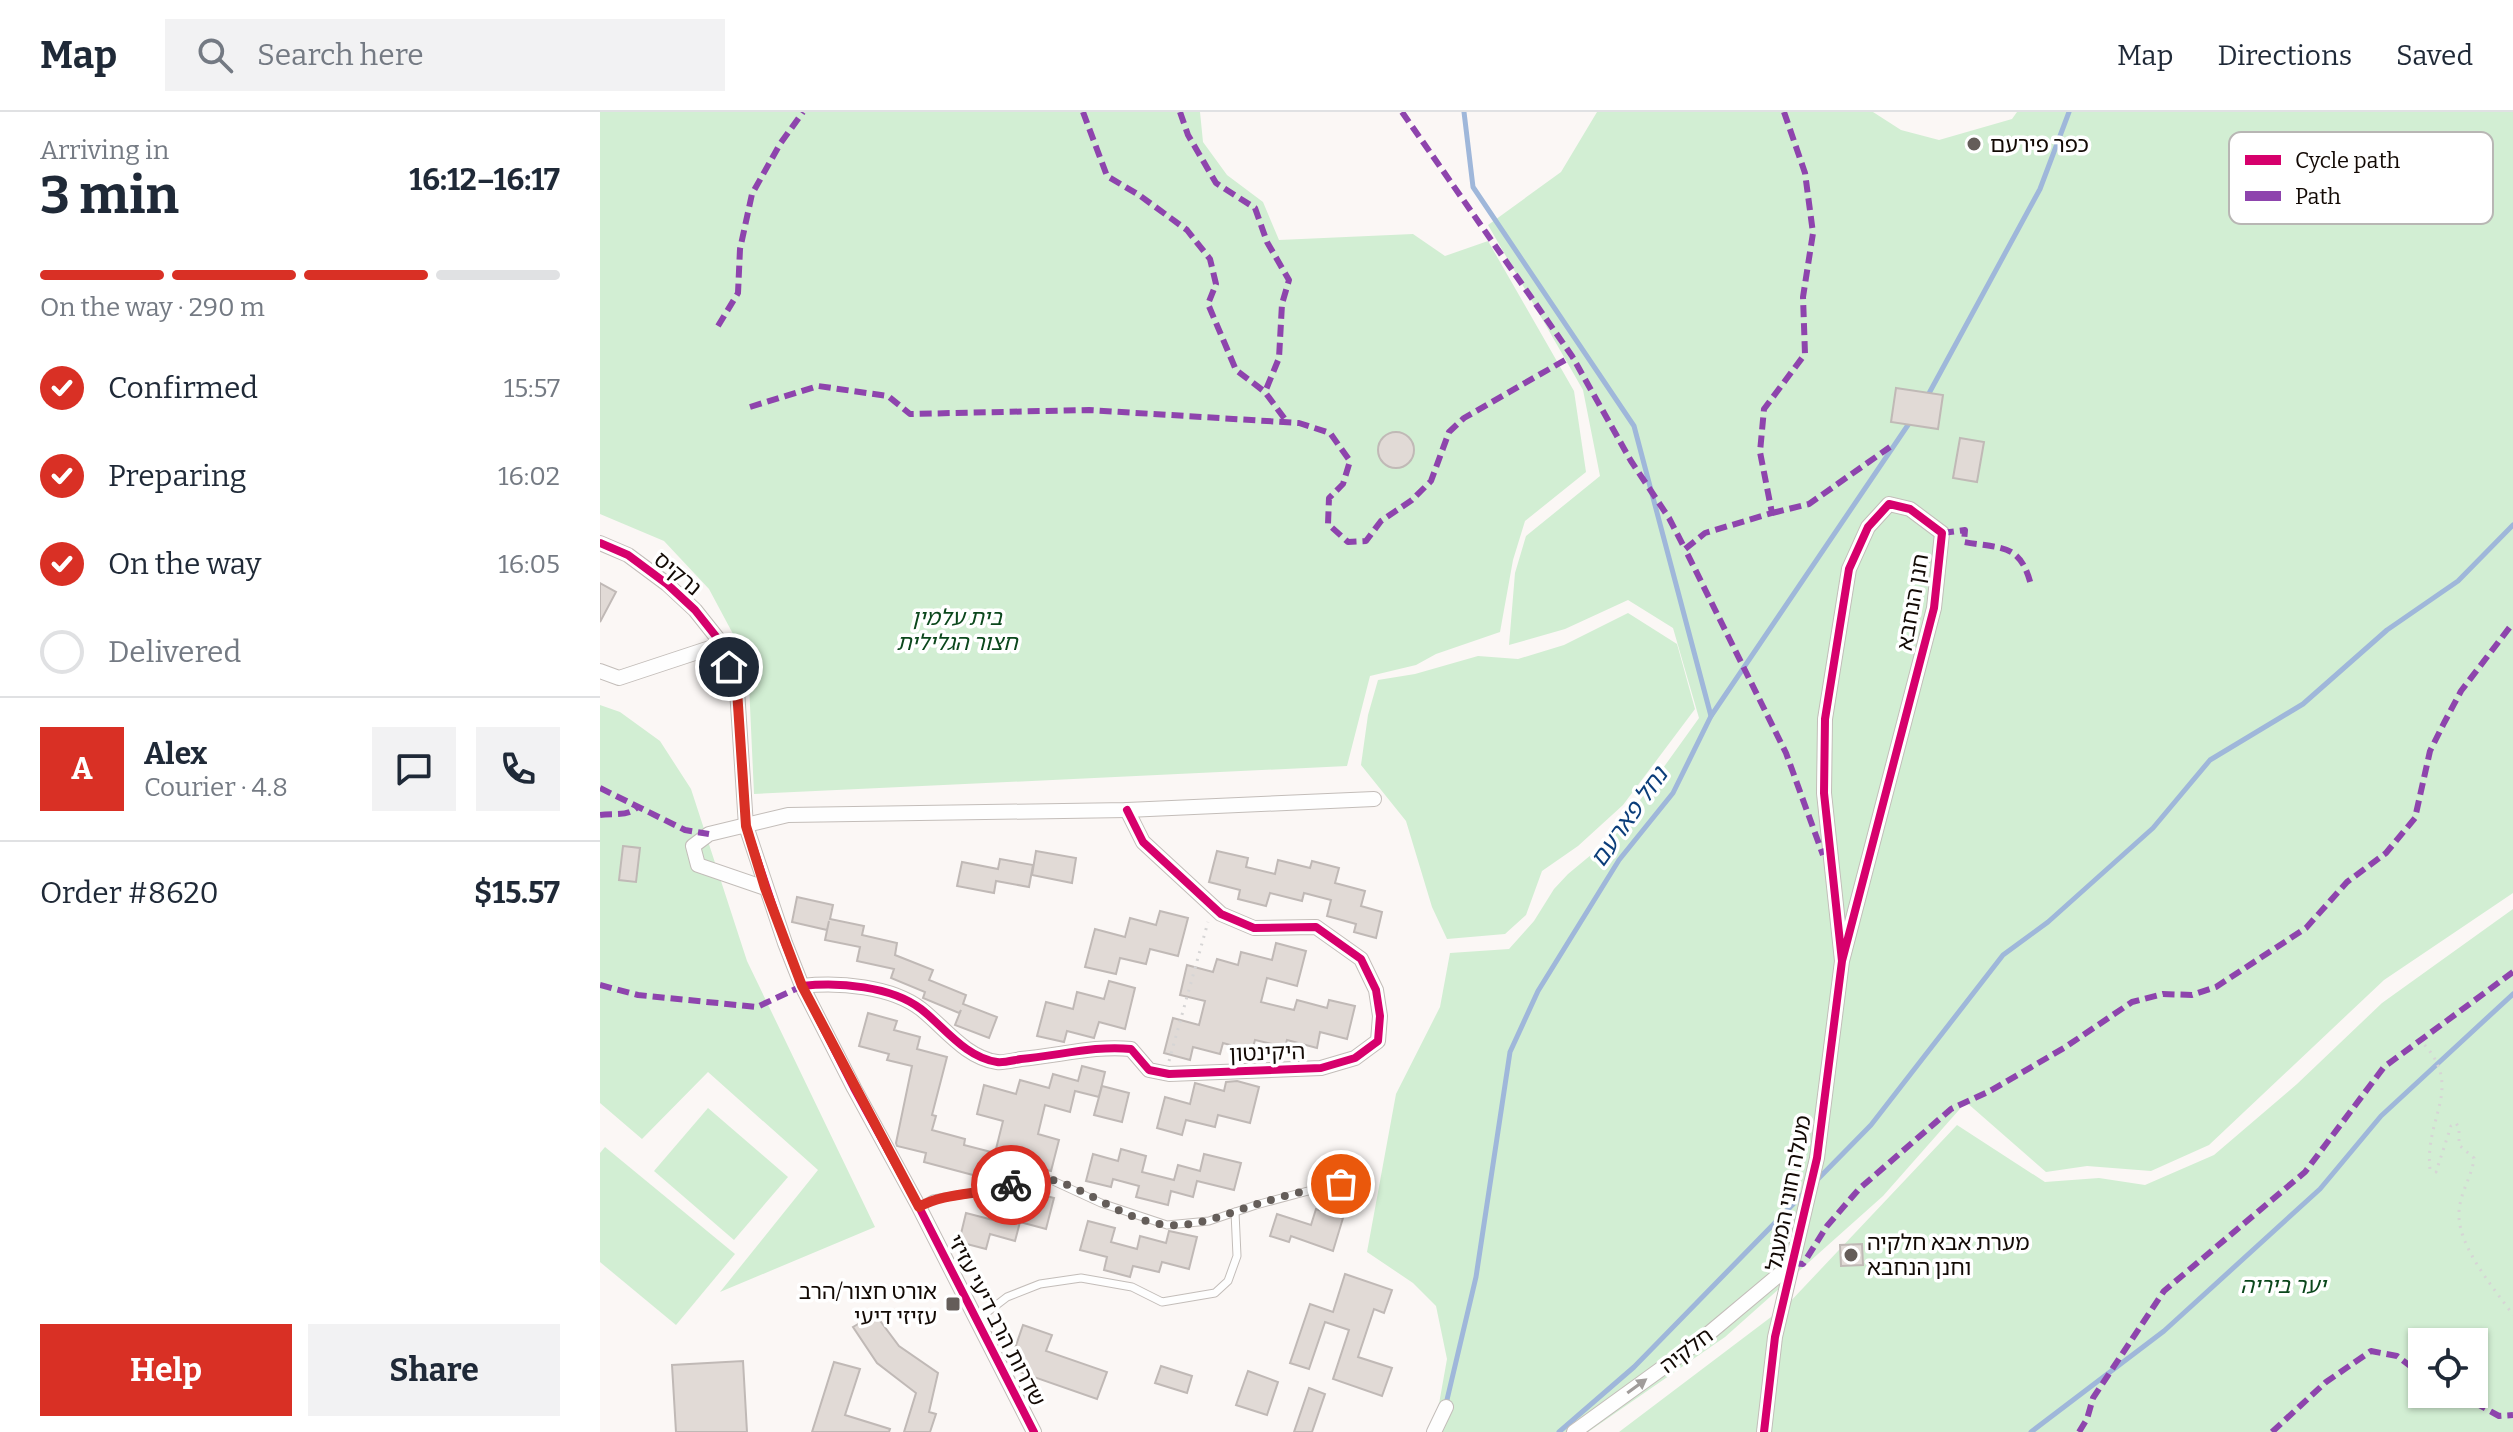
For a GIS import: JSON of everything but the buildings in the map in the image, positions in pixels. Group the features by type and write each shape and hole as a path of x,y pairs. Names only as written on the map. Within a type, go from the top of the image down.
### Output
{"street":[{"name":"חנן הנחבא","path":"1889,504 1910,509 1942,533 1934,608 1842,961 1824,793 1825,719 1849,569 1868,527 1889,504"},
{"name":"נרקיס","path":"600,543 628,555 667,584 695,610 722,644"},
{"path":"600,671 619,678 722,644"},
{"name":"שדרות הרב דיעי עזיזי","path":"722,644 737,690 746,826 765,888 802,986 1034,1432"},
{"path":"765,888 698,865 693,846 709,834 788,815 1127,810 1374,799"},
{"name":"היקינטון","path":"1127,810 1143,842 1221,914 1254,928 1316,927 1361,959 1376,990 1380,1016 1378,1041 1355,1058 1321,1068 1165,1073"},
{"name":"מעלה חוני המעגל","path":"1764,1432 1775,1337 1817,1158 1842,961"},
{"path":"802,986 821,984 893,995 918,1007 970,1051 996,1062 1110,1047 1131,1049 1149,1070 1165,1073"},
{"name":"חלקיה","path":"1574,1432 1701,1340 1793,1263"},
{"path":"1434,1432 1446,1407"}],"lane":[{"path":"919,1207 933,1199 998,1189 1028,1180 1051,1180 1101,1203 1167,1225 1209,1221 1323,1187 1358,1182"},
{"path":"977,1320 1007,1297 1029,1288 1081,1278 1132,1287 1162,1302 1215,1293 1228,1281 1237,1256 1235,1212"}],"path":[{"path":"1165,1073 1212,907"},
{"path":"2419,1039 2435,1054 2443,1076 2442,1096 2428,1152 2430,1169 2436,1172 2451,1126 2456,1123 2459,1145 2474,1158 2473,1170 2462,1193 2459,1214 2464,1235 2477,1264 2513,1315"}],"green space":[{"name":"בית עלמין חצור הגלילית","path":"600,112 1200,112 1203,142 1227,175 1263,202 1279,240 1413,234 1445,256 1488,241 1574,391 1586,472 1525,521 1513,560 1500,632 1436,654 1416,665 1370,676 1347,766 754,794 748,662 709,589 664,541 600,514"},
{"path":"1597,112 1873,112 1901,130 1939,140 2012,119 2017,112 2513,112 2513,893 2384,980 2209,1145 2151,1171 2087,1166 2046,1172 1966,1102 1883,1196 1725,1337 1588,1432 1434,1432 1447,1359 1436,1306 1413,1283 1367,1252 1396,1094 1440,1007 1450,953 1509,949 1534,921 1554,889 1615,835 1699,718 1673,628 1628,600 1565,629 1509,645 1515,573 1526,536 1600,476 1583,390 1488,225 1561,172"},
{"path":"1628,613 1677,644 1695,709 1623,805 1578,846 1542,871 1526,915 1505,934 1447,939 1432,907 1406,821 1361,765 1368,715 1378,680 1415,674 1478,656 1518,659 1564,645"},
{"path":"600,705 620,712 660,741 691,789 747,961 875,1227 720,1292 818,1170 708,1072 642,1139 600,1103"},
{"name":"יער ביריה","path":"2513,909 2513,1432 1619,1432 1787,1305 1957,1125 2045,1182 2099,1178 2145,1185 2214,1155 2297,1084 2382,1003"},
{"path":"708,1108 788,1177 734,1240 654,1171"},
{"path":"605,1147 735,1254 676,1325 600,1262 600,1153"}],"waterway":[{"name":"נחל פארעם","path":"1446,1404 1476,1277 1510,1052 1538,991 1619,860 1673,793 1711,716 1634,426 1473,187 1464,112"},
{"path":"1927,397 2040,189 2069,112"},
{"path":"1711,716 1910,422"},
{"path":"1817,1180 1871,1125 2003,955 2048,922 2153,828 2210,760 2303,704 2387,630 2458,581 2513,525"},
{"path":"2031,1432 2164,1331 2320,1189 2381,1116 2513,994"},
{"path":"1559,1432 1634,1367 1804,1193"}],"marked path":[{"path":"718,326 738,293 740,249 752,194 780,144 803,112"},
{"path":"1083,112 1107,176 1187,230 1210,259 1216,284 1208,304 1236,370 1265,392 1287,422"},
{"path":"1180,112 1188,135 1216,183 1255,208 1267,242 1289,280 1282,304 1279,358 1265,392"},
{"path":"1402,112 1572,356 1685,549"},
{"path":"1784,112 1805,173 1813,233 1803,297 1805,354 1764,409 1760,452 1772,513 1705,533 1685,549 1786,753 1823,855"},
{"path":"750,407 818,386 888,396 910,414 1089,410 1299,423 1330,433 1350,461 1343,484 1329,498 1328,524 1348,542 1366,541 1381,521 1412,500 1431,481 1449,432 1464,418 1572,356"},
{"path":"1772,513 1809,504 1890,447"},
{"path":"1942,533 1965,530 1964,542 2008,550 2027,571 2031,585"},
{"path":"1793,1263 1803,1264 1827,1226 1859,1189 1951,1109 1990,1091 2064,1048 2132,1002 2163,994 2192,995 2216,987 2306,928 2347,882 2386,853 2415,818 2430,751 2444,723 2461,691 2513,623"},
{"path":"600,788 685,830 709,834"},
{"path":"600,815 626,813 638,806"},
{"path":"2079,1432 2087,1419 2093,1398 2164,1291 2305,1172 2384,1067 2513,972"},
{"path":"600,985 638,995 757,1007 802,986"},
{"path":"2272,1432 2326,1382 2371,1351 2397,1356 2408,1364"},
{"path":"2484,1408 2499,1416 2513,1415"}],"cycle path":[{"path":"1764,1432 1775,1337 1817,1158 1842,961 1934,608 1942,533 1910,509 1889,504 1868,527 1849,569 1825,719 1824,793 1842,961"},
{"path":"600,543 628,555 667,584 695,610 722,644 737,690 746,826 802,986 1034,1432"},
{"path":"802,986 848,985 895,995 921,1009 975,1055 997,1062 1117,1048 1131,1049 1149,1070 1169,1074 1321,1068 1355,1058 1378,1041 1380,1016 1376,990 1361,959 1316,927 1254,928 1221,914 1143,842 1127,810"}],"way so far":[{"path":"1011,1185 1028,1180 1051,1180 1101,1203 1167,1225 1209,1221 1256,1205 1341,1184"}],"place":[{"name":"כפר פירעם","path":"1974,144"},
{"name":"מערת אבא חלקיה וחנן הנחבא","path":"1851,1255"},
{"name":"אורט חצור/הרב עזיזי דיעי","path":"953,1304"}],"route":[{"path":"729,667 737,690 746,826 765,888 802,986 854,1088 919,1207 933,1199 1011,1185"}]}
